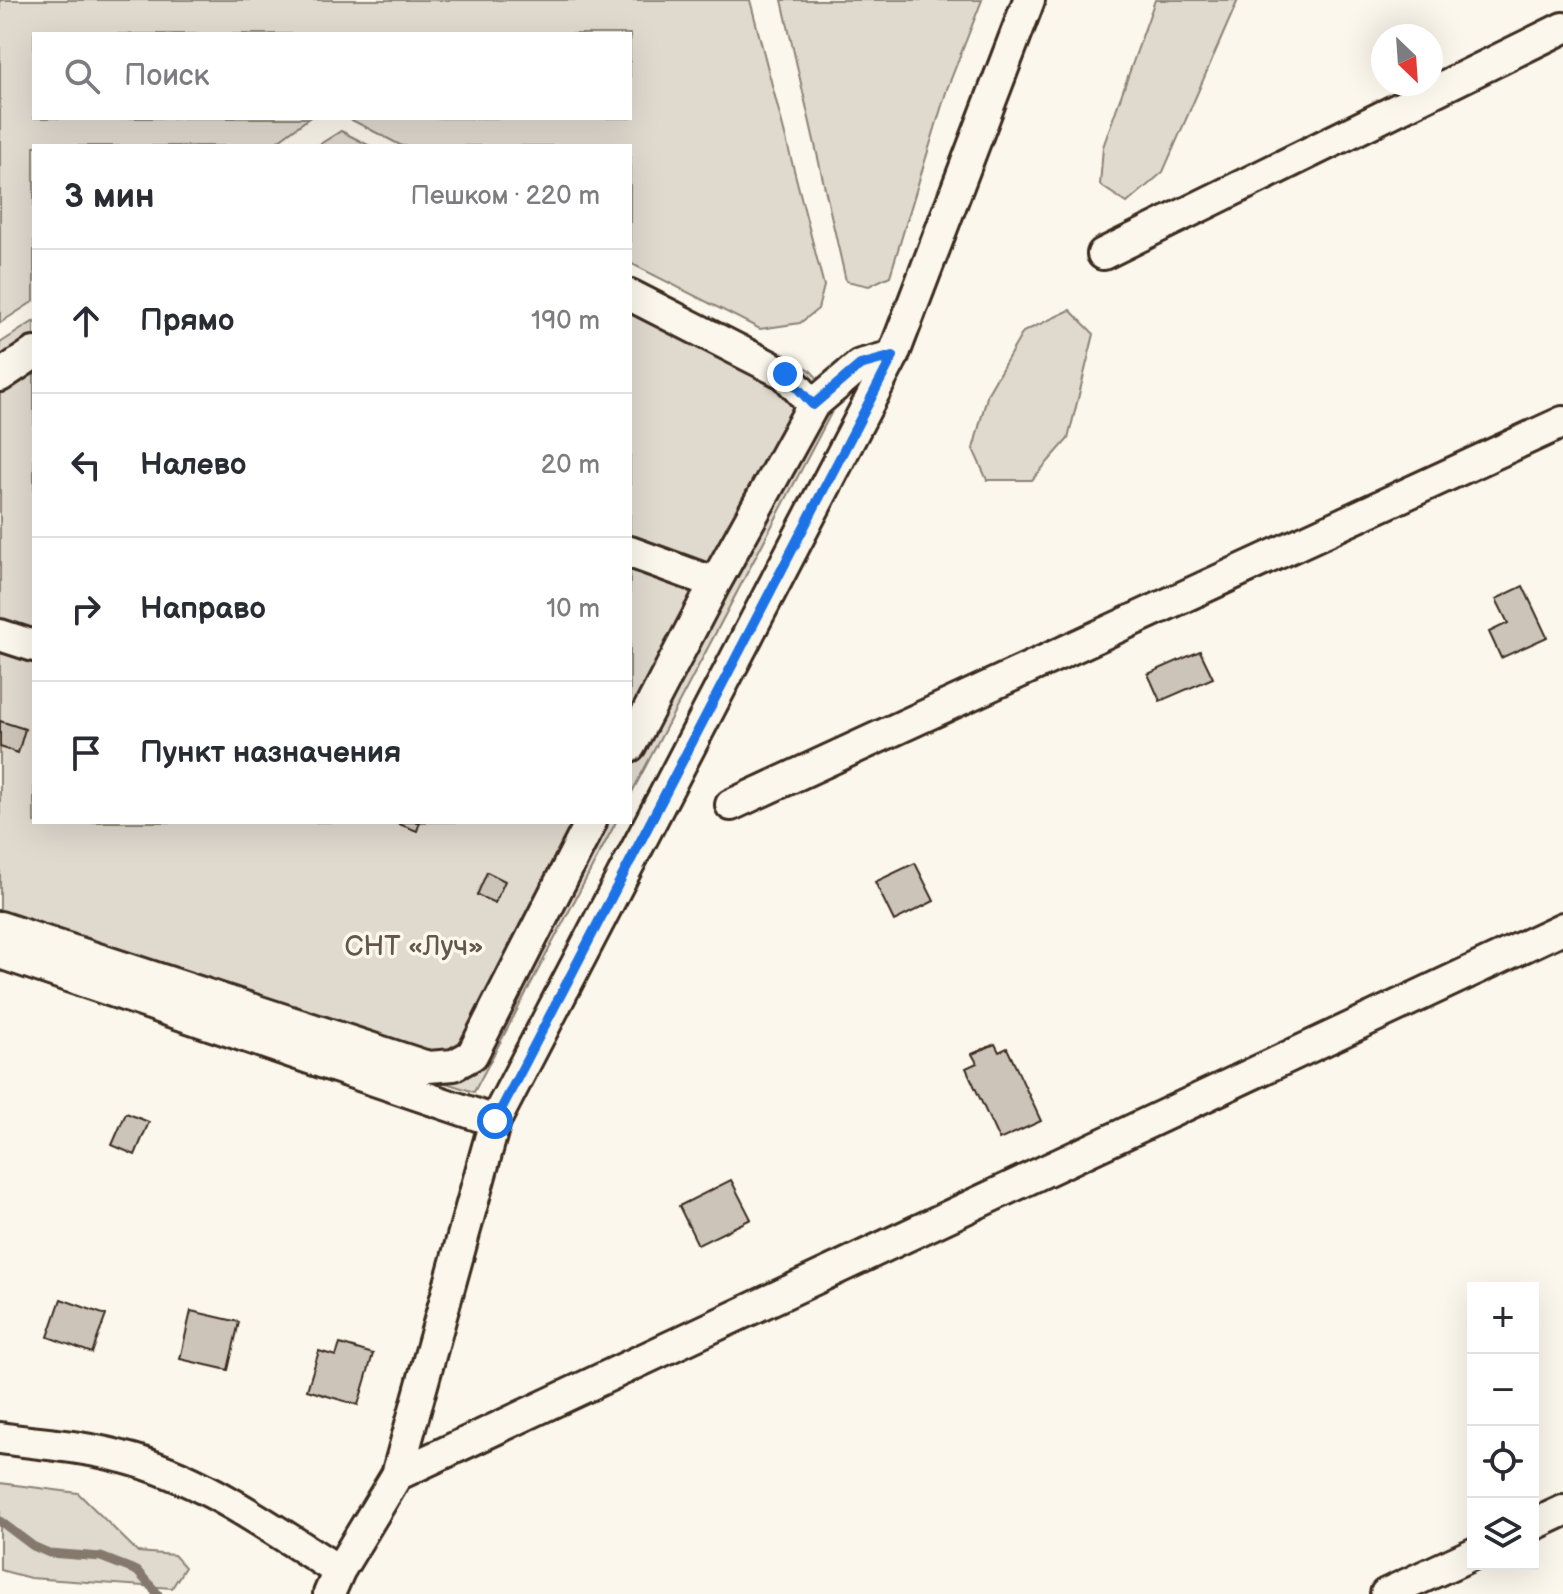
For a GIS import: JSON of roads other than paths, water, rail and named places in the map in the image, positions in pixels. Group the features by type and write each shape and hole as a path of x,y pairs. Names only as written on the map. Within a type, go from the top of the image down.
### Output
{"street":[{"path":"0,1438 121,1456 184,1478 229,1502 334,1582 397,1475 495,1121 893,356 1029,0"},
{"path":"1103,254 1563,28"},
{"path":"632,296 785,374 813,405"},
{"path":"0,376 32,354"},
{"path":"632,742 813,405 860,365 893,356"},
{"path":"731,805 1563,422"},
{"path":"632,553 715,583"},
{"path":"0,635 32,645"},
{"path":"0,927 428,1067 454,1065 472,1055 588,824"},
{"path":"397,1475 1563,928"},
{"path":"0,953 495,1121"},
{"path":"1539,1522 1563,1511"},
{"path":"1386,1594 1467,1557"}],"waterway":[{"path":"0,1521 33,1546 49,1553 101,1557 137,1571 158,1594"}],"park label":[{"name":"СНТ «Луч»","path":"414,945"}]}
